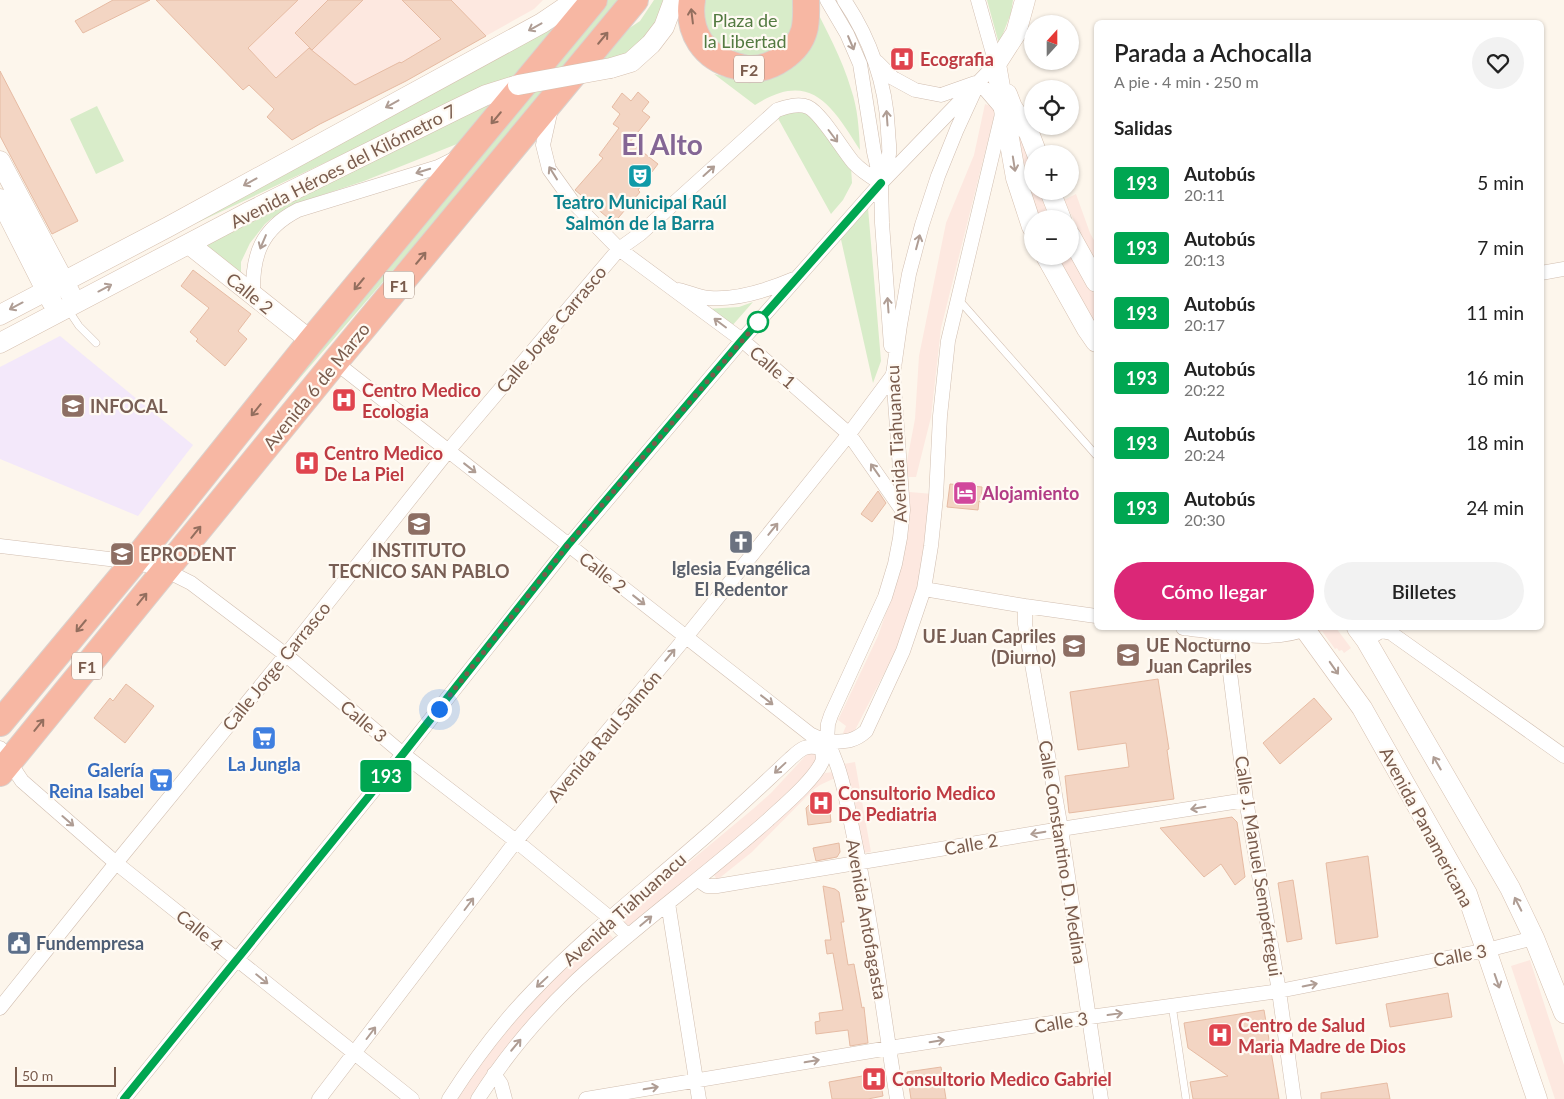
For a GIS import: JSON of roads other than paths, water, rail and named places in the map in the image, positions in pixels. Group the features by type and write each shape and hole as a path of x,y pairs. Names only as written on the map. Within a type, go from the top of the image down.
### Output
{"highway":[{"name":"Avenida 6 de Marzo","path":"0,723 134,562 311,342 594,0"},
{"name":"Avenida 6 de Marzo","path":"3,761 165,570 635,0"},
{"name":"F2","path":"692,0 690,10 695,37 707,52 726,64 750,70 769,65 786,56 796,46 804,31 806,0"}],"street":[{"name":"Avenida Héroes del Kilómetro 7","path":"0,315 168,227 542,23 576,0"},
{"name":"Avenida Héroes del Kilómetro 7","path":"0,343 247,213 486,94 518,85 610,68 631,62 651,44 664,27 674,0"},
{"path":"827,0 847,34 860,64 874,152 881,183"},
{"path":"844,0 855,17 874,58 881,79 887,113 889,154 881,183"},
{"path":"978,0 996,64 1012,107 1029,133 1034,145"},
{"path":"124,1099 403,754 568,545 742,340 881,183 996,64 1016,33 1025,0"},
{"path":"874,58 893,78 915,90 942,95 978,82"},
{"path":"996,64 1016,178 1026,210"},
{"path":"978,82 1003,110"},
{"path":"893,376 909,274 922,225 941,168 978,82"},
{"name":"Calle 1","path":"555,96 548,118 543,145 549,169 572,201 619,249 742,340 849,434 903,510"},
{"name":"Calle Jorge Carrasco","path":"0,1008 286,656 448,451 619,249 640,234 777,110 792,106 807,107 816,114 853,162 881,183"},
{"path":"824,745 858,739 866,731 903,651 924,589 936,497 943,376 948,341 1003,110"},
{"path":"253,295 256,259 266,234 285,217 298,210 438,167 468,152"},
{"path":"0,161 55,286"},
{"name":"Avenida Tiahuanacu","path":"478,1099 505,1058 570,987 782,807 809,780 822,762 831,715 886,597 895,564 903,510 882,223 881,183"},
{"path":"0,199 67,308"},
{"name":"Calle 2","path":"189,244 311,342"},
{"path":"1079,251 1094,278"},
{"path":"1051,265 1094,339"},
{"path":"1544,272 1564,268"},
{"path":"671,287 709,298 736,296 771,289 797,278"},
{"name":"Calle 2","path":"335,362 824,745"},
{"name":"Avenida Raul Salmón","path":"319,1099 516,841 686,637 849,434 893,376"},
{"name":"Calle 3","path":"0,546 134,562 165,570 191,583 286,656 403,754 516,841 610,918 628,936"},
{"path":"924,589 1094,616"},
{"name":"Calle Constantino D. Medina","path":"1025,606 1025,624 1061,829 1101,1099"},
{"path":"1200,630 1225,633 1243,631 1286,635 1300,630"},
{"name":"Avenida Panamericana","path":"1306,630 1362,708 1467,894 1536,1099"},
{"path":"1564,756 1391,633 1381,630 1361,634 1510,888 1534,938 1564,1013"},
{"name":"Calle J. Manuel Sempértegui","path":"1225,633 1246,800 1279,991 1294,1099"},
{"name":"Avenida Tiahuanacu","path":"449,1099 471,1064 515,1010 610,918 708,835 804,747 824,745"},
{"name":"Avenida Antofagasta","path":"824,745 835,757 840,773 860,864 897,1099"},
{"name":"Calle 4","path":"3,761 22,781 116,863 412,1099"},
{"name":"Calle 2","path":"698,880 707,886 717,886 1246,800"},
{"path":"668,903 699,1099"},
{"name":"Calle 3","path":"586,1099 889,1048 1172,1005 1279,991 1487,950 1534,938"},
{"path":"494,1074 501,1084 505,1099"}],"lane":[{"path":"957,299 1094,453"},
{"path":"67,308 79,326 96,343"},
{"path":"1172,1005 1186,1099"}],"place":[{"name":"Ecografia","path":"902,59"},
{"name":"Teatro Municipal Raúl Salmón de la Barra","path":"640,176"},
{"name":"Centro Medico Ecologia","path":"344,400"},
{"name":"INFOCAL","path":"73,406"},
{"name":"Centro Medico De La Piel","path":"307,463"},
{"name":"Alojamiento","path":"965,493"},
{"name":"INSTITUTO TECNICO SAN PABLO","path":"419,524"},
{"name":"Iglesia Evangélica El Redentor","path":"741,542"},
{"name":"EPRODENT","path":"122,554"},
{"name":"UE Juan Capriles (Diurno)","path":"1074,646"},
{"name":"UE Nocturno Juan Capriles","path":"1128,655"},
{"name":"La Jungla","path":"264,738"},
{"name":"Galería Reina Isabel","path":"161,780"},
{"name":"Consultorio Medico De Pediatria","path":"821,803"},
{"name":"Fundempresa","path":"19,943"},
{"name":"Centro de Salud Maria Madre de Dios","path":"1220,1035"},
{"name":"Consultorio Medico Gabriel","path":"874,1079"}],"district":[{"name":"El Alto","path":"662,144"}],"park label":[{"name":"Plaza de la Libertad","path":"745,30"}]}
